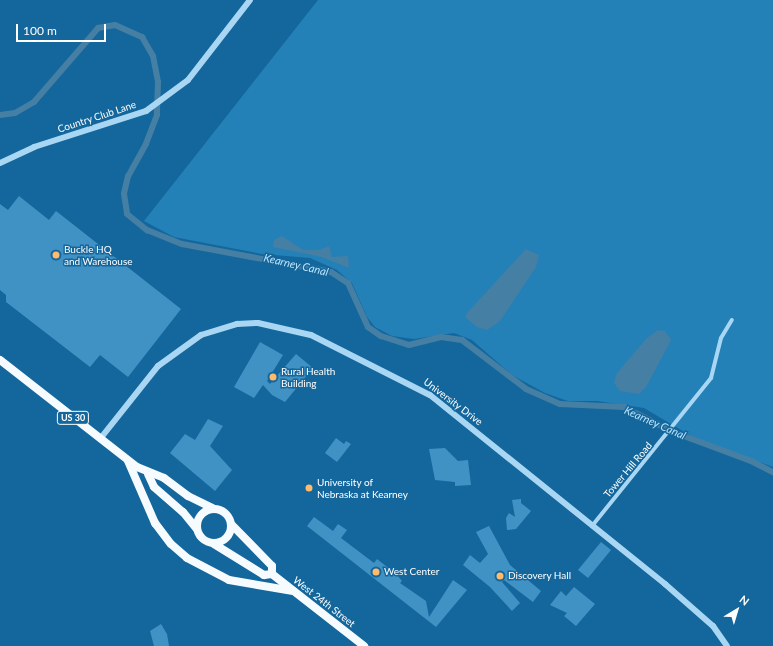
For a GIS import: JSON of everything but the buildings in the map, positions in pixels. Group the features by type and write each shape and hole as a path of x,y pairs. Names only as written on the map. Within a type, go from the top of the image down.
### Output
{"main road":[{"name":"US 30","path":"0,360 128,460 148,474 164,478 188,496 227,514 232,525"},
{"path":"128,460 155,522 171,544 187,558 228,580 293,591"},
{"name":"US 30","path":"148,474 154,488 183,512 203,538 214,544"},
{"path":"197,529 200,515 213,508"},
{"path":"214,544 228,537 232,525"},
{"name":"West 24th Street","path":"232,525 272,566 272,574"},
{"name":"West 24th Street","path":"214,544 264,575 272,574 364,646"}],"street":[{"name":"Country Club Lane","path":"0,163 34,147 146,111 169,96 188,80 250,0"},
{"name":"Tower Hill Road","path":"592,526 666,437 711,378 721,338 732,320"},
{"name":"University Drive","path":"100,439 158,366 191,340 236,324 283,326 311,335 430,394 691,607 713,626 725,645"}],"shaded area":[{"path":"318,0 773,0 773,467 693,437 644,408 597,401 568,401 545,393 512,375 472,340 454,333 414,339 392,336 375,327 367,317 352,283 337,270 310,258 262,254 174,237 144,221"},
{"path":"282,236 303,250 319,250 329,246 332,257 348,256 349,268 322,257 273,247 274,240"},
{"path":"526,249 539,255 536,267 500,321 487,330 477,327 465,317 467,313"},
{"path":"658,330 665,331 671,340 646,387 639,394 620,391 614,383 617,373 647,338"}],"waterway":[{"name":"Kearney Canal","path":"0,115 15,113 34,102 98,28 115,25 142,37 153,56 158,82 157,115 146,144 128,176 124,194 127,214 147,230 182,244 331,272 348,283 368,327 381,336 409,345 441,337 462,340 526,389 560,404 624,407 673,432 751,461 773,472"}],"place":[{"name":"Buckle HQ and Warehouse","path":"56,255"},
{"name":"Rural Health Building","path":"273,377"},
{"name":"University of Nebraska at Kearney","path":"309,488"},
{"name":"West Center","path":"376,572"},
{"name":"Discovery Hall","path":"500,576"}]}
